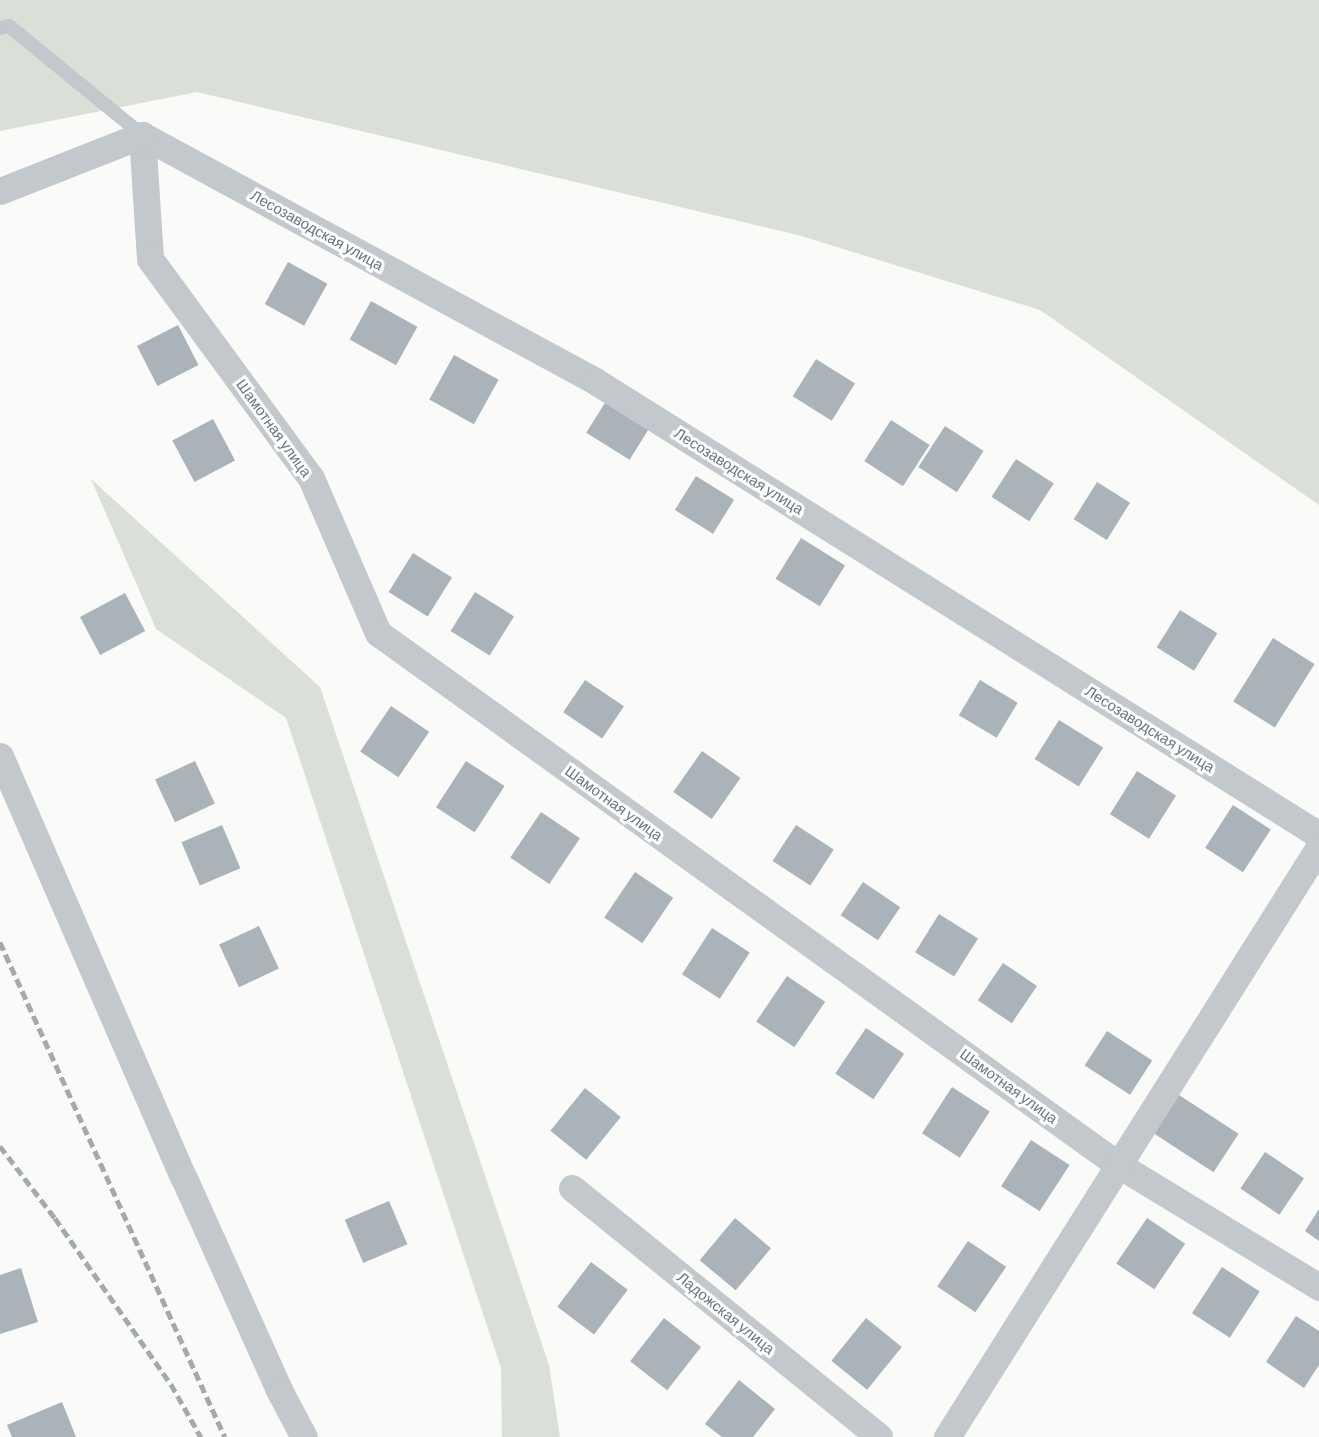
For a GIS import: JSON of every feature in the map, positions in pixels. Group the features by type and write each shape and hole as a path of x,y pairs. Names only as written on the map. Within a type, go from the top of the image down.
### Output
{"street":[{"path":"0,191 142,135"},
{"name":"Лесозаводская улица","path":"142,135 595,381 1319,835"},
{"name":"Шамотная улица","path":"142,135 150,259 311,478 378,633 1117,1164 1319,1287"},
{"path":"0,756 187,1187 279,1390 304,1437"},
{"path":"947,1437 1117,1164 1319,847"},
{"name":"Ладожская улица","path":"573,1188 879,1437"}],"lane":[{"path":"0,28 9,27 142,135"}],"shaded area":[{"path":"0,0 1319,0 1319,505 1040,310 798,235 197,92 0,131"},
{"path":"91,479 320,687 549,1365 560,1437 502,1437 501,1368 286,718 156,629"}],"building":[{"path":"288,262 327,284 304,326 265,304"},
{"path":"371,301 417,327 396,365 350,339"},
{"path":"178,325 198,365 157,386 137,346"},
{"path":"454,355 499,380 474,424 429,400"},
{"path":"816,359 855,383 832,421 793,396"},
{"path":"608,398 651,425 630,460 586,433"},
{"path":"213,419 235,460 194,482 172,441"},
{"path":"891,420 930,445 903,486 864,461"},
{"path":"945,426 984,451 957,492 918,467"},
{"path":"1016,459 1054,484 1029,521 991,497"},
{"path":"696,476 734,500 713,534 675,510"},
{"path":"1097,482 1130,503 1107,540 1074,519"},
{"path":"801,538 845,566 820,606 776,579"},
{"path":"413,553 452,577 428,616 389,592"},
{"path":"475,592 514,616 490,655 451,631"},
{"path":"125,593 145,631 100,655 80,617"},
{"path":"1180,610 1217,633 1194,671 1157,647"},
{"path":"1273,638 1315,664 1275,728 1233,702"},
{"path":"585,680 624,706 602,739 563,712"},
{"path":"980,680 1018,703 997,738 959,715"},
{"path":"391,706 429,732 398,777 360,752"},
{"path":"1059,720 1103,748 1079,787 1035,759"},
{"path":"702,751 741,778 712,819 673,792"},
{"path":"195,761 215,804 175,822 155,780"},
{"path":"466,761 505,786 475,832 436,807"},
{"path":"1137,771 1176,795 1149,839 1110,814"},
{"path":"1233,805 1271,830 1243,872 1205,848"},
{"path":"541,812 580,838 549,884 510,858"},
{"path":"222,825 240,868 200,885 181,842"},
{"path":"796,825 834,850 810,886 773,861"},
{"path":"635,872 673,898 642,943 604,918"},
{"path":"863,882 900,907 878,940 841,915"},
{"path":"939,914 978,938 954,977 915,952"},
{"path":"259,926 279,969 239,987 219,945"},
{"path":"712,928 750,953 720,999 682,974"},
{"path":"1003,963 1037,986 1012,1023 978,1000"},
{"path":"787,976 825,1002 794,1047 756,1022"},
{"path":"866,1028 904,1054 873,1099 835,1074"},
{"path":"1107,1031 1152,1060 1130,1095 1085,1065"},
{"path":"952,1087 990,1112 960,1158 922,1133"},
{"path":"585,1088 621,1117 586,1160 550,1131"},
{"path":"1179,1095 1239,1134 1213,1172 1154,1134"},
{"path":"1031,1140 1070,1165 1040,1211 1001,1186"},
{"path":"1265,1152 1304,1178 1279,1215 1240,1188"},
{"path":"389,1201 407,1244 363,1263 345,1220"},
{"path":"1319,1209 1319,1241 1305,1231"},
{"path":"735,1218 771,1248 736,1290 700,1260"},
{"path":"1147,1218 1185,1244 1154,1289 1116,1264"},
{"path":"968,1241 1006,1267 975,1312 937,1287"},
{"path":"591,1262 628,1290 594,1334 557,1307"},
{"path":"1222,1267 1260,1292 1230,1338 1192,1313"},
{"path":"21,1268 38,1322 0,1334 0,1275"},
{"path":"1296,1316 1319,1331 1319,1365 1304,1388 1266,1362"},
{"path":"664,1318 701,1347 667,1390 630,1361"},
{"path":"866,1318 902,1347 867,1390 831,1361"},
{"path":"739,1380 775,1409 753,1437 722,1437 705,1424"},
{"path":"62,1402 76,1437 12,1437 7,1425"}],"railway":[{"path":"0,942 225,1437"},
{"path":"0,1146 55,1218 171,1384 201,1437"}]}
